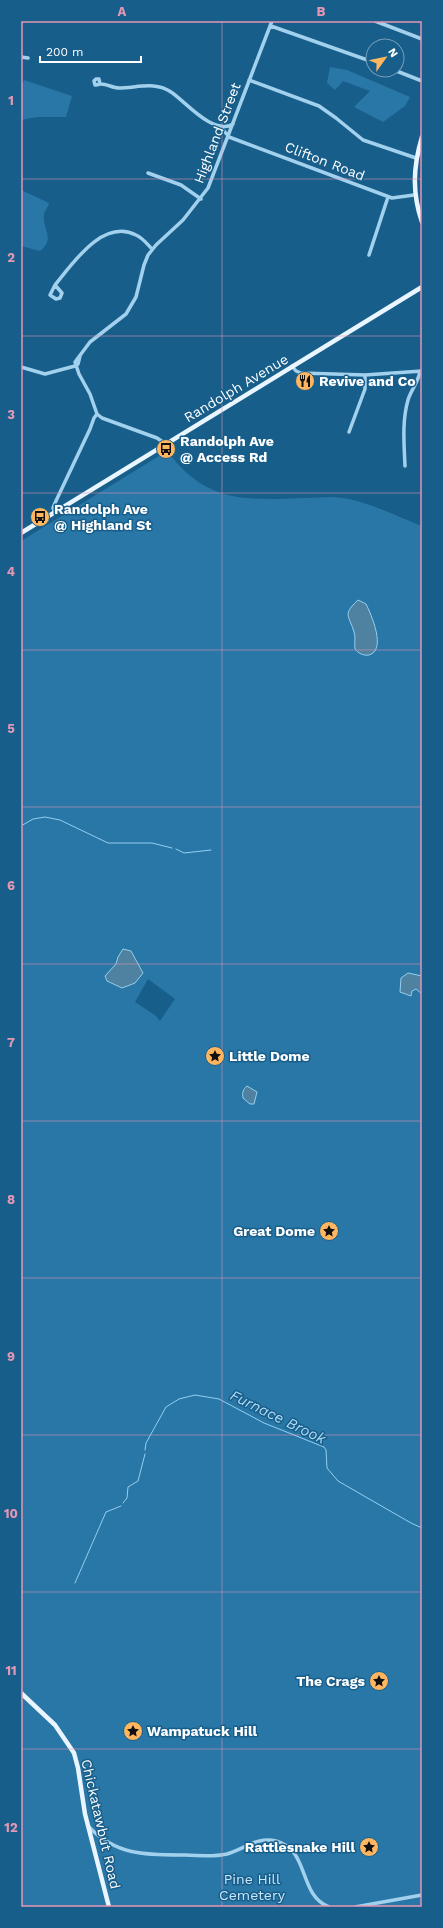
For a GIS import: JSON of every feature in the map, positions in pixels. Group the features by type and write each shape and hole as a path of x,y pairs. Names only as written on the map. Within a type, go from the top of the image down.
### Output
{"main road":[{"path":"422,137 420,153 416,158 414,173 414,195 422,222"},
{"name":"Randolph Avenue","path":"21,533 422,287"},
{"name":"Chickatawbut Road","path":"21,1693 52,1720 72,1749 78,1768 82,1800 88,1826 109,1907"}],"street":[{"name":"Highland Street","path":"75,366 78,364 81,353 90,342 120,321 128,312 136,297 145,261 152,249 179,225 201,199 213,179 272,21"},
{"path":"375,21 422,39"},
{"path":"271,26 365,59"},
{"path":"21,56 28,58"},
{"path":"405,74 422,81"},
{"path":"249,80 319,106 363,140 416,158"},
{"path":"100,84 118,88 146,86 165,88 191,110 220,126 229,137"},
{"path":"220,126 228,126 233,124"},
{"name":"Clifton Road","path":"229,137 388,197 396,198 414,195"},
{"path":"148,173 183,186 201,199"},
{"path":"368,255 388,197"},
{"path":"55,285 62,292 60,298 56,299 52,298 50,295 51,290 55,285 86,249 110,233 122,231 134,234 152,249"},
{"path":"21,367 45,374 75,366 90,394 97,414 102,418 157,438 166,444"},
{"path":"292,366 296,371 301,373 365,376 421,371"},
{"path":"404,466 405,414 408,399 421,371"},
{"path":"350,432 365,389 365,376"},
{"path":"55,513 53,508 54,503 97,414"},
{"path":"88,1826 118,1848 142,1854 218,1855 235,1851 257,1841 269,1840 278,1842 289,1848 295,1854 312,1894 319,1902 329,1907"},
{"path":"355,1907 422,1895"}],"green space":[{"path":"330,67 347,70 410,97 405,106 383,122 354,107 370,91 343,81 335,90 327,83"},
{"path":"24,80 72,96 66,117 37,117 21,120 21,87"},
{"path":"21,190 49,203 44,215 48,238 45,247 40,251 21,246"},
{"name":"Pine Hill Cemetery","path":"167,451 182,468 197,481 212,490 229,495 264,499 328,497 351,499 422,526 422,1907 21,1907 21,541","holes":["148,979 175,999 160,1021 156,1016 135,1002"]}],"shaded area":[{"path":"358,600 366,604 376,631 377,646 374,652 369,655 361,654 355,649 355,634 348,615 350,609"},
{"path":"123,949 131,951 143,973 135,983 122,988 107,981 105,976 116,964"},
{"path":"408,973 422,976 422,994 416,989 412,991 411,996 400,992 401,978"},
{"path":"247,1086 257,1092 254,1104 250,1104 243,1098 243,1091"}],"waterway":[{"path":"21,826 33,819 45,817 60,820 108,843 152,843 172,848"},
{"path":"176,849 184,853 211,850"},
{"name":"Furnace Brook","path":"145,1450 146,1443 166,1407 179,1399 195,1395 219,1399 264,1423 324,1447 326,1450 327,1468 338,1481 422,1528"},
{"name":"Furnace Brook","path":"123,1503 127,1498 128,1487 138,1481 145,1454"},
{"name":"Furnace Brook","path":"75,1583 106,1512 121,1506"}],"place":[{"name":"Revive and Co","path":"305,381"},
{"name":"Randolph Ave @ Access Rd","path":"166,449"},
{"name":"Randolph Ave @ Highland St","path":"40,517"},
{"name":"Little Dome","path":"215,1056"},
{"name":"Great Dome","path":"329,1231"},
{"name":"The Crags","path":"379,1681"},
{"name":"Wampatuck Hill","path":"133,1731"},
{"name":"Rattlesnake Hill","path":"369,1847"}]}
